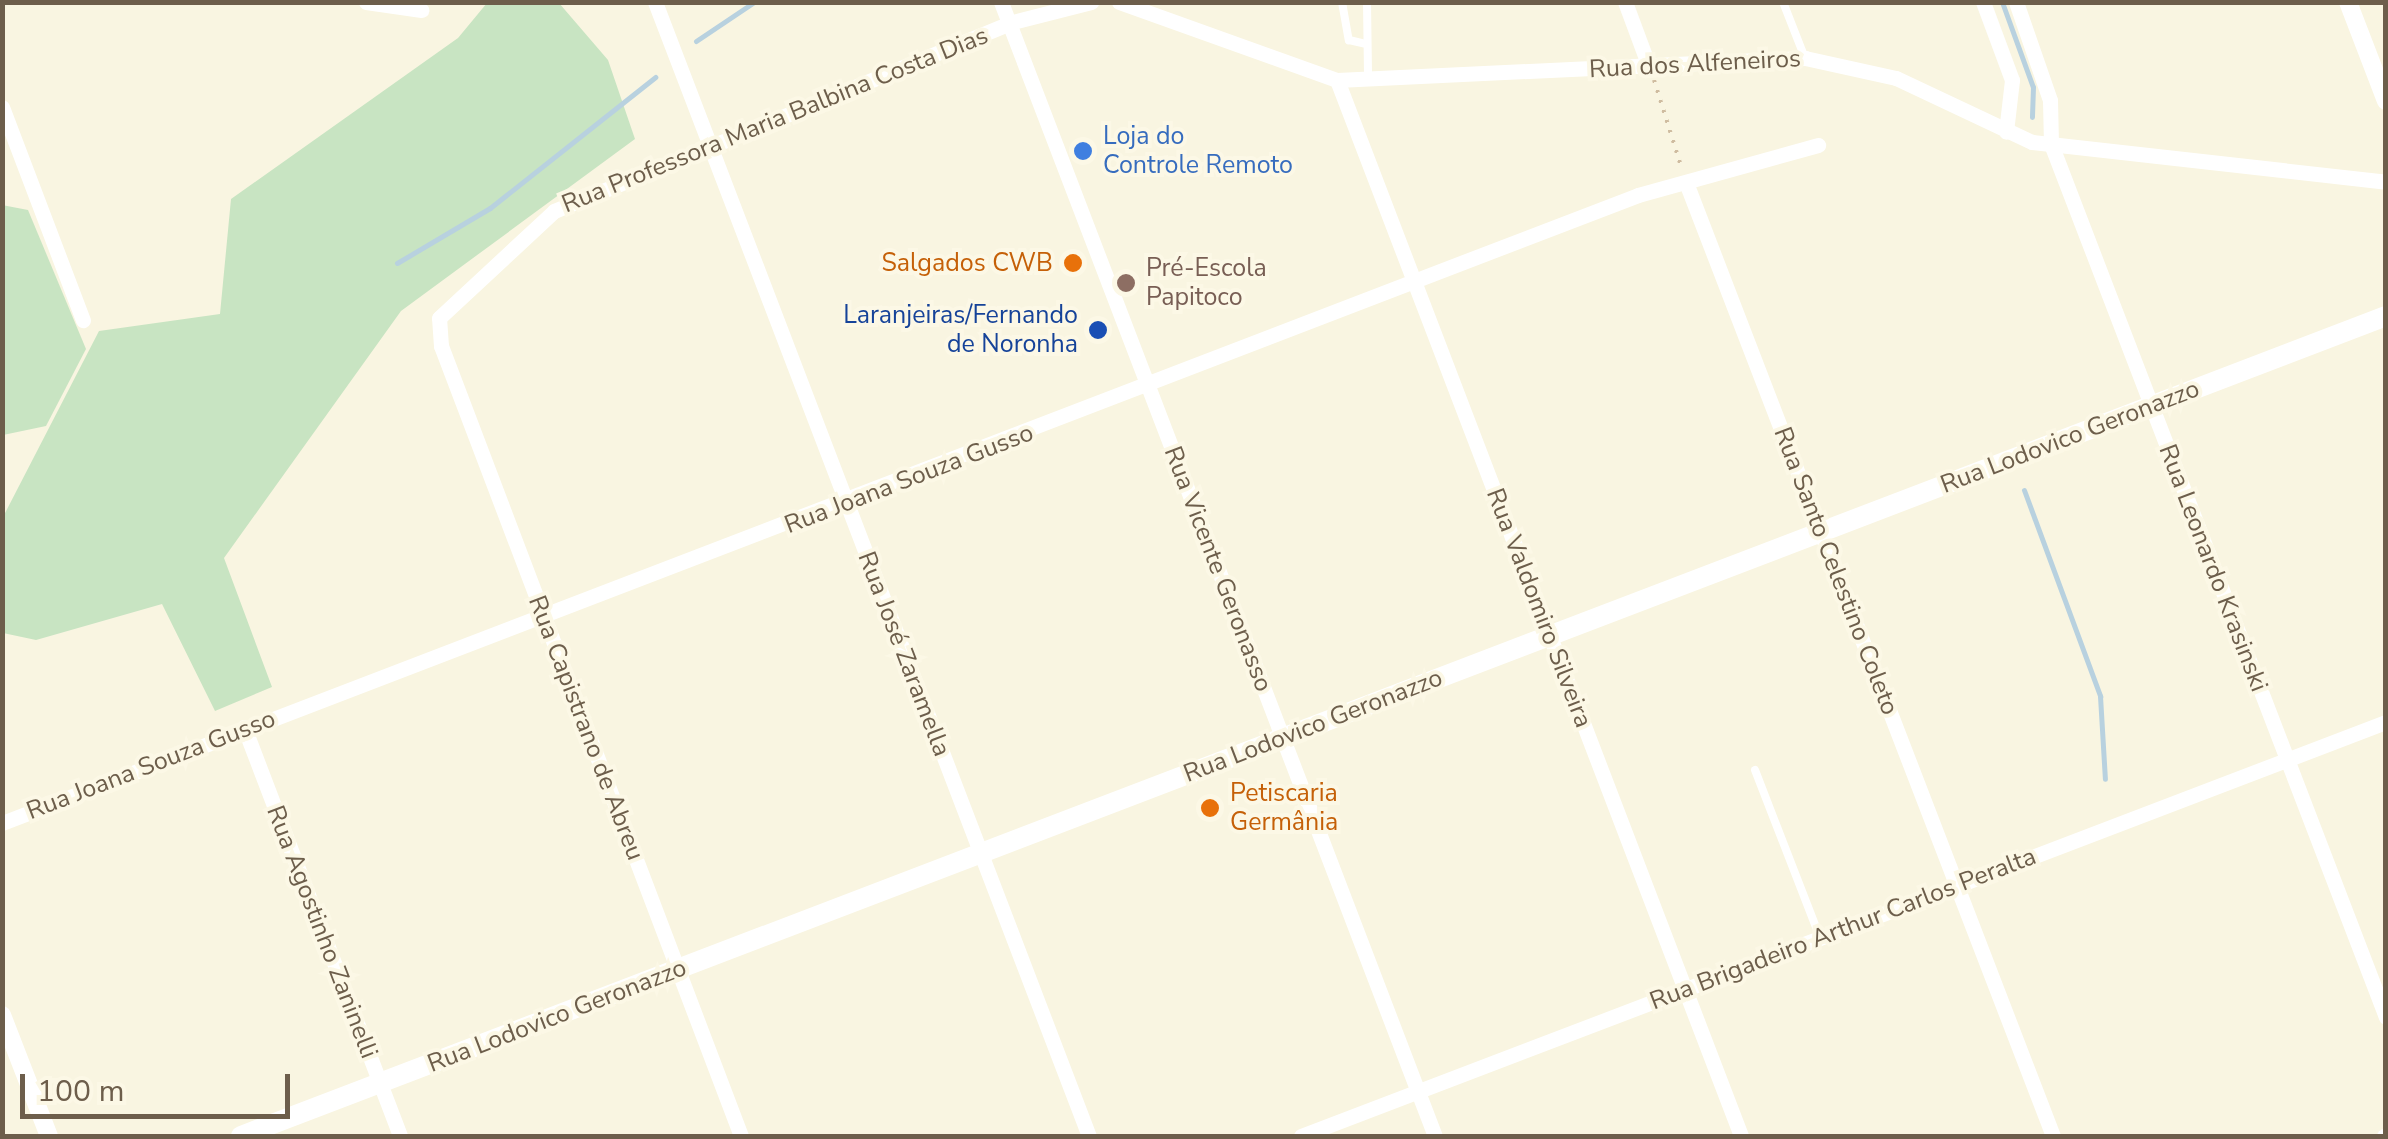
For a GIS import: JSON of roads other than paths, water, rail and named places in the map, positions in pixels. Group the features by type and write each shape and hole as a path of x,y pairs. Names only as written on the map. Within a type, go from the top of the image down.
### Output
{"main road":[{"name":"Rua Lodovico Geronazzo","path":"240,1136 2386,316"}],"street":[{"path":"366,2 421,10"},
{"name":"Rua José Zaramella","path":"654,2 1088,1136"},
{"name":"Rua Vicente Geronasso","path":"1001,2 1436,1136"},
{"name":"Rua Professora Maria Balbina Costa Dias","path":"438,318 538,220 1009,23 1092,2"},
{"name":"Rua dos Alfeneiros","path":"1120,2 1337,80 1368,83 1648,64 1806,58 1881,72 2006,132 2051,144 2386,182"},
{"path":"1626,2 1648,64"},
{"path":"1983,2 2012,80 2006,132"},
{"path":"2348,2 2386,101"},
{"name":"Rua Leonardo Krasinski","path":"2020,4 2050,100 2051,144 2386,1017"},
{"name":"Rua Valdomiro Silveira","path":"1337,80 1741,1136"},
{"path":"2,107 83,320"},
{"name":"Rua Joana Souza Gusso","path":"2,823 244,727 545,621 1638,194 1687,185 1818,145"},
{"name":"Rua Santo Celestino Coleto","path":"1687,185 2053,1136"},
{"name":"Rua Capistrano de Abreu","path":"438,318 441,346 741,1136"},
{"name":"Rua Brigadeiro Arthur Carlos Peralta","path":"1301,1136 2386,722"},
{"name":"Rua Agostinho Zaninelli","path":"244,727 400,1136"},
{"path":"2,1015 49,1136"}],"lane":[{"path":"1342,2 1348,40 1367,44"},
{"path":"1366,2 1368,83"},
{"path":"1783,2 1806,58"},
{"path":"1755,770 1820,938"}],"waterway":[{"path":"696,41 754,2"},
{"path":"2002,2 2033,87 2032,117"},
{"path":"397,263 490,208 655,77"},
{"path":"2024,490 2100,696 2105,779"}],"place":[{"name":"Loja do Controle Remoto","path":"1083,151"},
{"name":"Salgados CWB","path":"1073,263"},
{"name":"Pré-Escola Papitoco","path":"1126,283"},
{"name":"Laranjeiras/Fernando de Noronha","path":"1098,330"},
{"name":"Petiscaria Germânia","path":"1210,808"}]}
